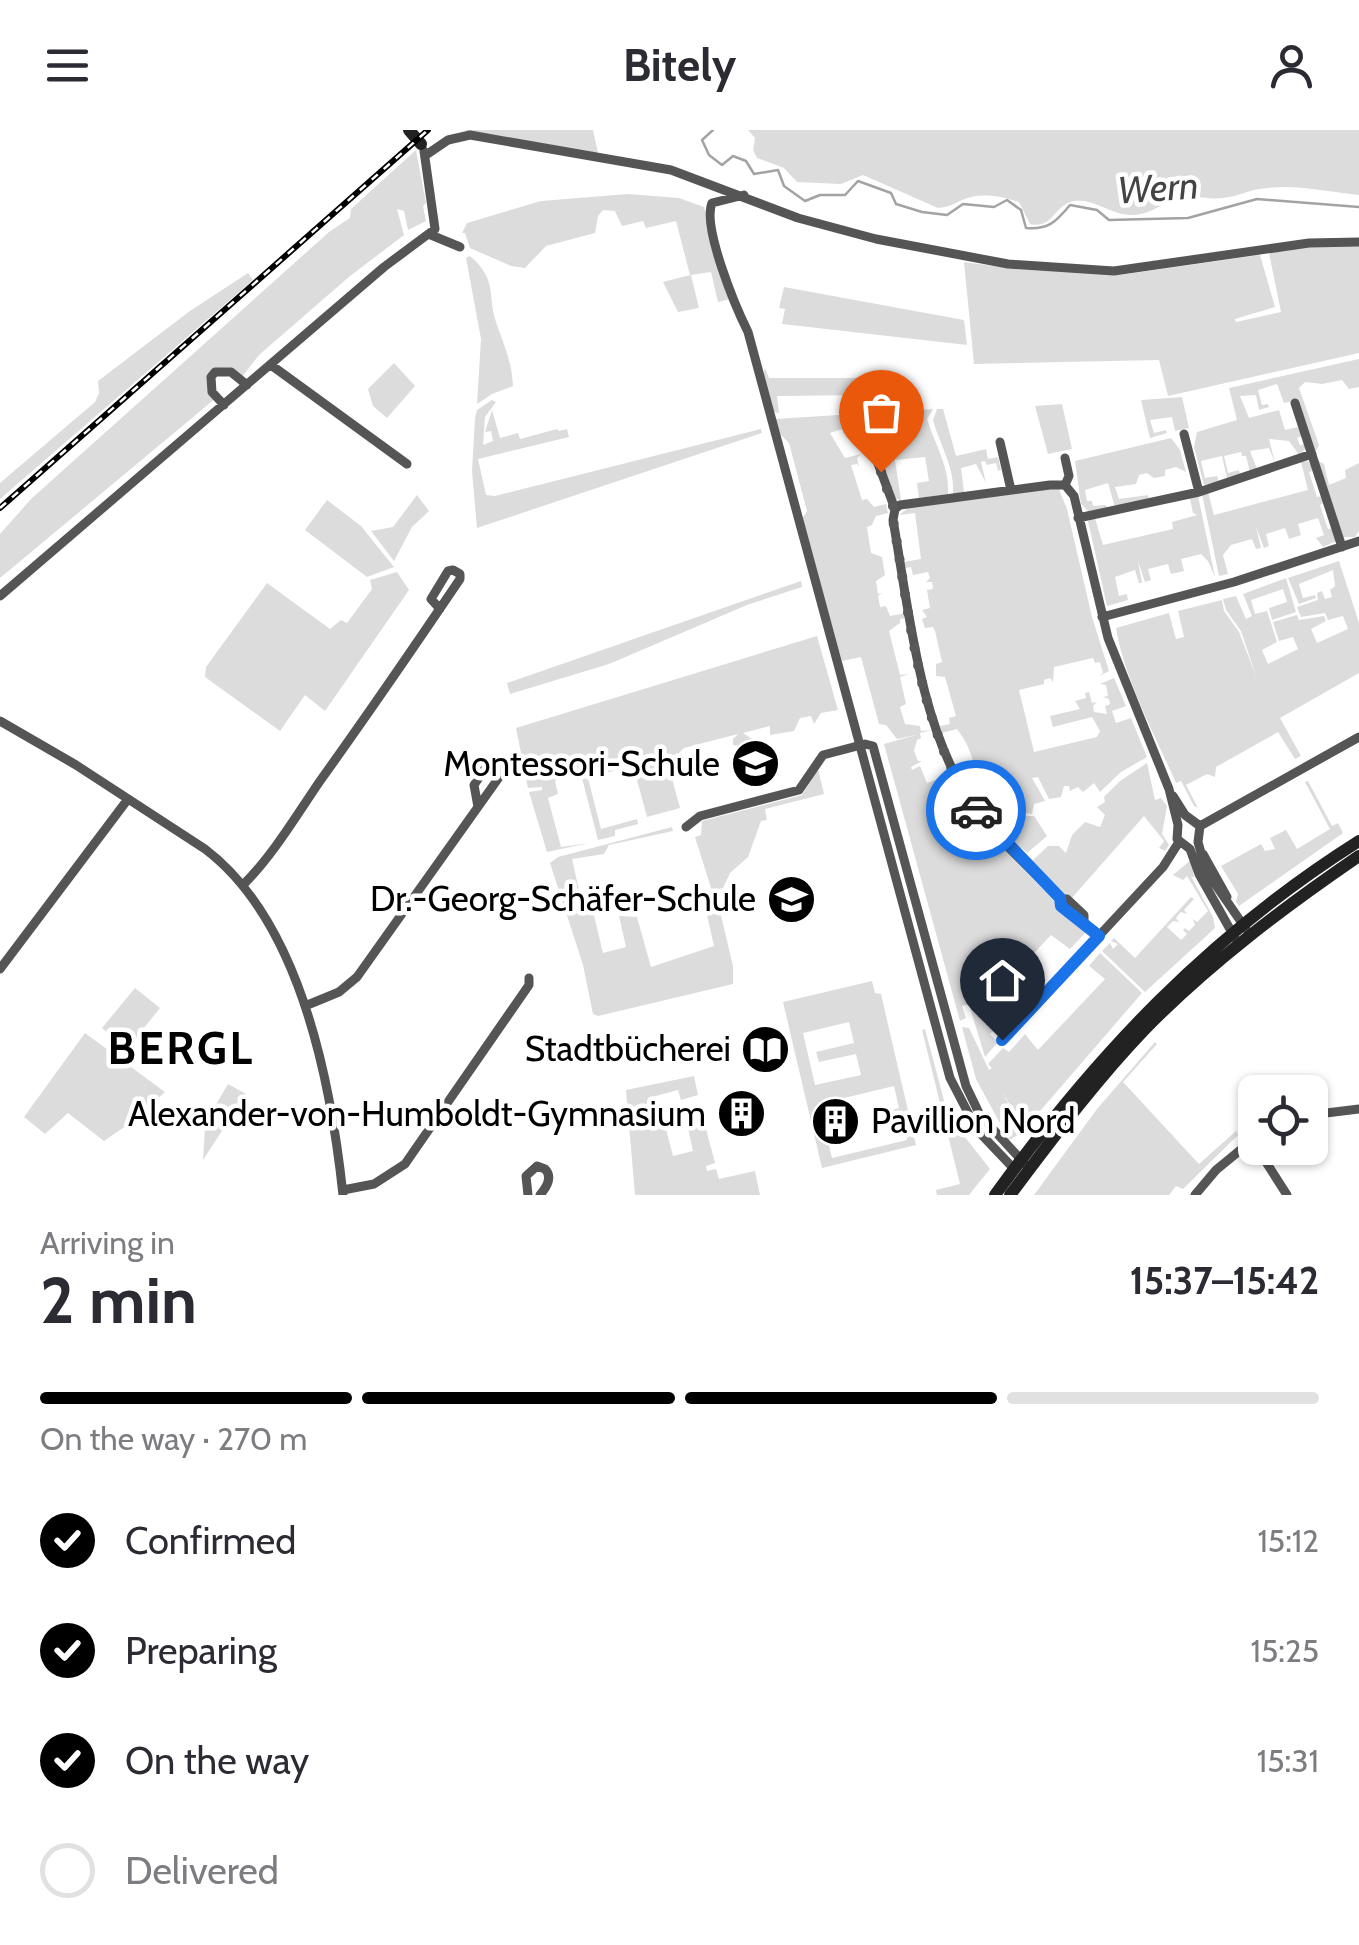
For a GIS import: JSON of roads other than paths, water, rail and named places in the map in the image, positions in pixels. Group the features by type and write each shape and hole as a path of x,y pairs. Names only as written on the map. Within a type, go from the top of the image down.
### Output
{"main road":[{"path":"409,130 423,150"},
{"path":"996,1195 1115,1044 1163,994 1240,933 1297,880 1359,840"},
{"path":"1240,933 1359,856"},
{"path":"1010,1195 1021,1167"}],"street":[{"path":"0,596 384,267 431,235 436,219 423,150 448,140 470,135 672,170 798,218 876,239 961,257 1048,268 1114,271 1309,243 1359,242"},
{"path":"744,196 718,199 709,208 712,229 748,332 931,1011 960,1101 977,1130 1021,1167"},
{"path":"431,235 460,248"},
{"path":"271,366 407,464"},
{"path":"224,405 212,392 210,383 215,372 231,372 247,385"},
{"path":"1295,403 1342,547"},
{"path":"1184,434 1199,492"},
{"path":"1000,442 1011,490"},
{"path":"873,450 894,509 914,633 946,757 978,812 1060,898 1067,899 1084,915 1084,921 1099,936"},
{"path":"1078,518 1199,492 1312,454"},
{"path":"1065,458 1069,476 1065,486"},
{"path":"894,509 1011,490 1065,486 1072,492 1118,671 1168,790 1178,824 1176,835 1203,854 1217,876 1240,933"},
{"path":"1102,617 1234,582 1359,542"},
{"path":"243,885 296,816 440,609"},
{"path":"0,721 206,849 243,885 276,935 305,1006 343,1193 374,1184 404,1164 529,985 529,978"},
{"path":"1200,826 1359,736"},
{"path":"686,827 700,816 799,790 822,755 869,744 876,751 876,763 969,1094 1021,1167"},
{"path":"1002,1040 1164,867 1202,834 1200,826 1168,790"},
{"path":"0,969 128,799"},
{"path":"305,1006 339,992 357,977 478,807"},
{"path":"1178,824 1190,819"},
{"path":"1188,843 1199,874 1240,933"},
{"path":"931,1011 944,1011"},
{"path":"1328,1113 1359,1109"},
{"path":"1194,1195 1216,1170 1238,1154"},
{"path":"1269,1165 1287,1195"},
{"path":"528,1195 526,1176 542,1166 548,1176 540,1195"}],"waterway":[{"name":"Wern","path":"713,130 702,140 709,155 722,165 733,156 746,161 754,174 778,170 784,186 805,201 820,195 845,195 858,181 891,193 896,204 922,212 947,215 963,204 994,207 1007,200 1021,210 1026,228 1051,224 1070,205 1097,210 1109,220 1188,218 1257,199 1359,207"}],"railway":[{"path":"0,508 428,130"}],"place":[{"name":"Montessori-Schule","path":"755,764"},
{"name":"Dr.-Georg-Schäfer-Schule","path":"791,899"},
{"name":"Stadtbücherei","path":"766,1049"},
{"name":"Alexander-von-Humboldt-Gymnasium","path":"741,1114"},
{"name":"Pavillion Nord","path":"836,1121"}],"district":[{"name":"BERGL","path":"181,1048"}]}
